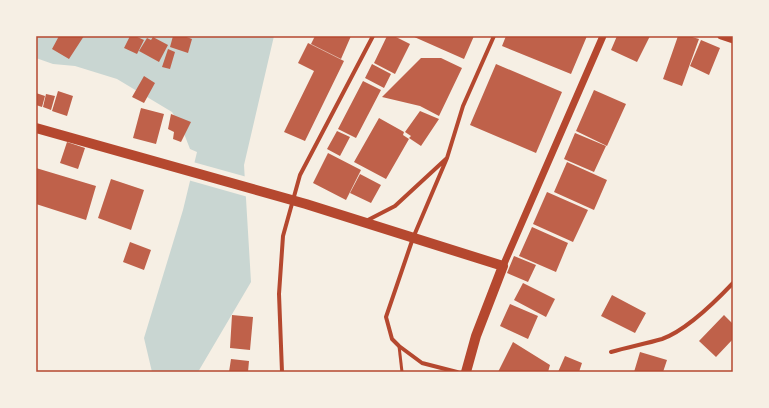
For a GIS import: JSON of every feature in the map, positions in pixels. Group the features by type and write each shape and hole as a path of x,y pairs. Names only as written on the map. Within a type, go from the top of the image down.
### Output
{"main road":[{"path":"36,128 306,204 503,266 476,336 466,372"}],"street":[{"path":"282,372 279,294 283,236 300,175 373,36"},
{"path":"457,372 422,363 399,346 392,339 386,318 413,238 446,158 464,106 494,36"},
{"path":"503,266 603,36"},
{"path":"721,36 733,40"},
{"path":"364,222 395,206 446,158"},
{"path":"610,352 664,338 683,327 714,303 733,283"}],"lane":[{"path":"399,346 402,372"}],"shaded area":[{"path":"36,36 274,36 244,165 251,282 198,372 152,372 144,338 183,210 197,152 190,149 183,131 172,112 117,79 75,66 53,64 36,58"}],"pier":[{"path":"193,162 247,177 248,197 188,180"}],"building":[{"path":"59,36 84,36 69,59 52,49"},
{"path":"130,36 135,36 144,40 137,54 124,48"},
{"path":"173,36 184,36 192,39 188,53 170,47"},
{"path":"315,36 351,36 341,59 311,44"},
{"path":"387,36 394,36 410,44 395,74 374,63"},
{"path":"412,36 474,36 464,59"},
{"path":"506,36 587,36 571,74 502,46"},
{"path":"617,36 650,36 637,62 611,50"},
{"path":"678,36 689,36 699,39 682,86 663,79"},
{"path":"153,37 168,45 159,62 139,51 147,38 151,40"},
{"path":"701,40 720,48 709,75 690,66"},
{"path":"308,43 344,61 305,141 284,132 314,71 298,63"},
{"path":"168,49 175,52 170,69 162,67"},
{"path":"421,58 441,58 462,68 439,116 420,106 382,97"},
{"path":"372,64 391,74 384,88 365,78"},
{"path":"496,64 562,92 536,153 470,125"},
{"path":"144,76 155,83 144,103 132,97"},
{"path":"363,81 381,90 356,138 338,129"},
{"path":"594,90 626,104 607,146 576,131"},
{"path":"58,91 73,96 67,116 52,111"},
{"path":"36,93 45,96 42,107 36,105"},
{"path":"46,94 55,96 51,110 43,107"},
{"path":"141,108 164,114 156,144 133,138"},
{"path":"420,111 439,119 421,146 409,138 411,136 405,132"},
{"path":"171,114 191,122 181,142 173,139 174,132 168,129"},
{"path":"379,118 404,132 403,135 409,139 386,179 354,162"},
{"path":"337,131 350,137 340,156 327,149"},
{"path":"575,133 606,146 594,172 564,159"},
{"path":"67,142 85,148 78,169 60,163"},
{"path":"328,153 361,170 346,200 313,183"},
{"path":"567,162 607,180 594,210 554,192"},
{"path":"36,168 96,186 86,220 36,204"},
{"path":"360,174 381,185 371,203 350,193"},
{"path":"111,179 144,190 131,230 98,218"},
{"path":"547,192 588,210 573,242 533,224"},
{"path":"532,227 568,243 556,272 519,256"},
{"path":"130,242 151,250 144,270 123,262"},
{"path":"514,256 536,265 528,282 507,273"},
{"path":"523,283 555,299 546,317 514,300"},
{"path":"612,295 646,313 635,333 601,316"},
{"path":"510,304 538,316 528,339 500,326"},
{"path":"232,315 253,317 250,350 230,348"},
{"path":"724,315 733,324 733,339 716,357 699,341"},
{"path":"513,342 550,365 548,372 498,372"},
{"path":"640,352 667,360 663,372 634,372"},
{"path":"565,356 582,363 579,372 558,372"},
{"path":"231,359 249,361 248,372 229,372"}]}
